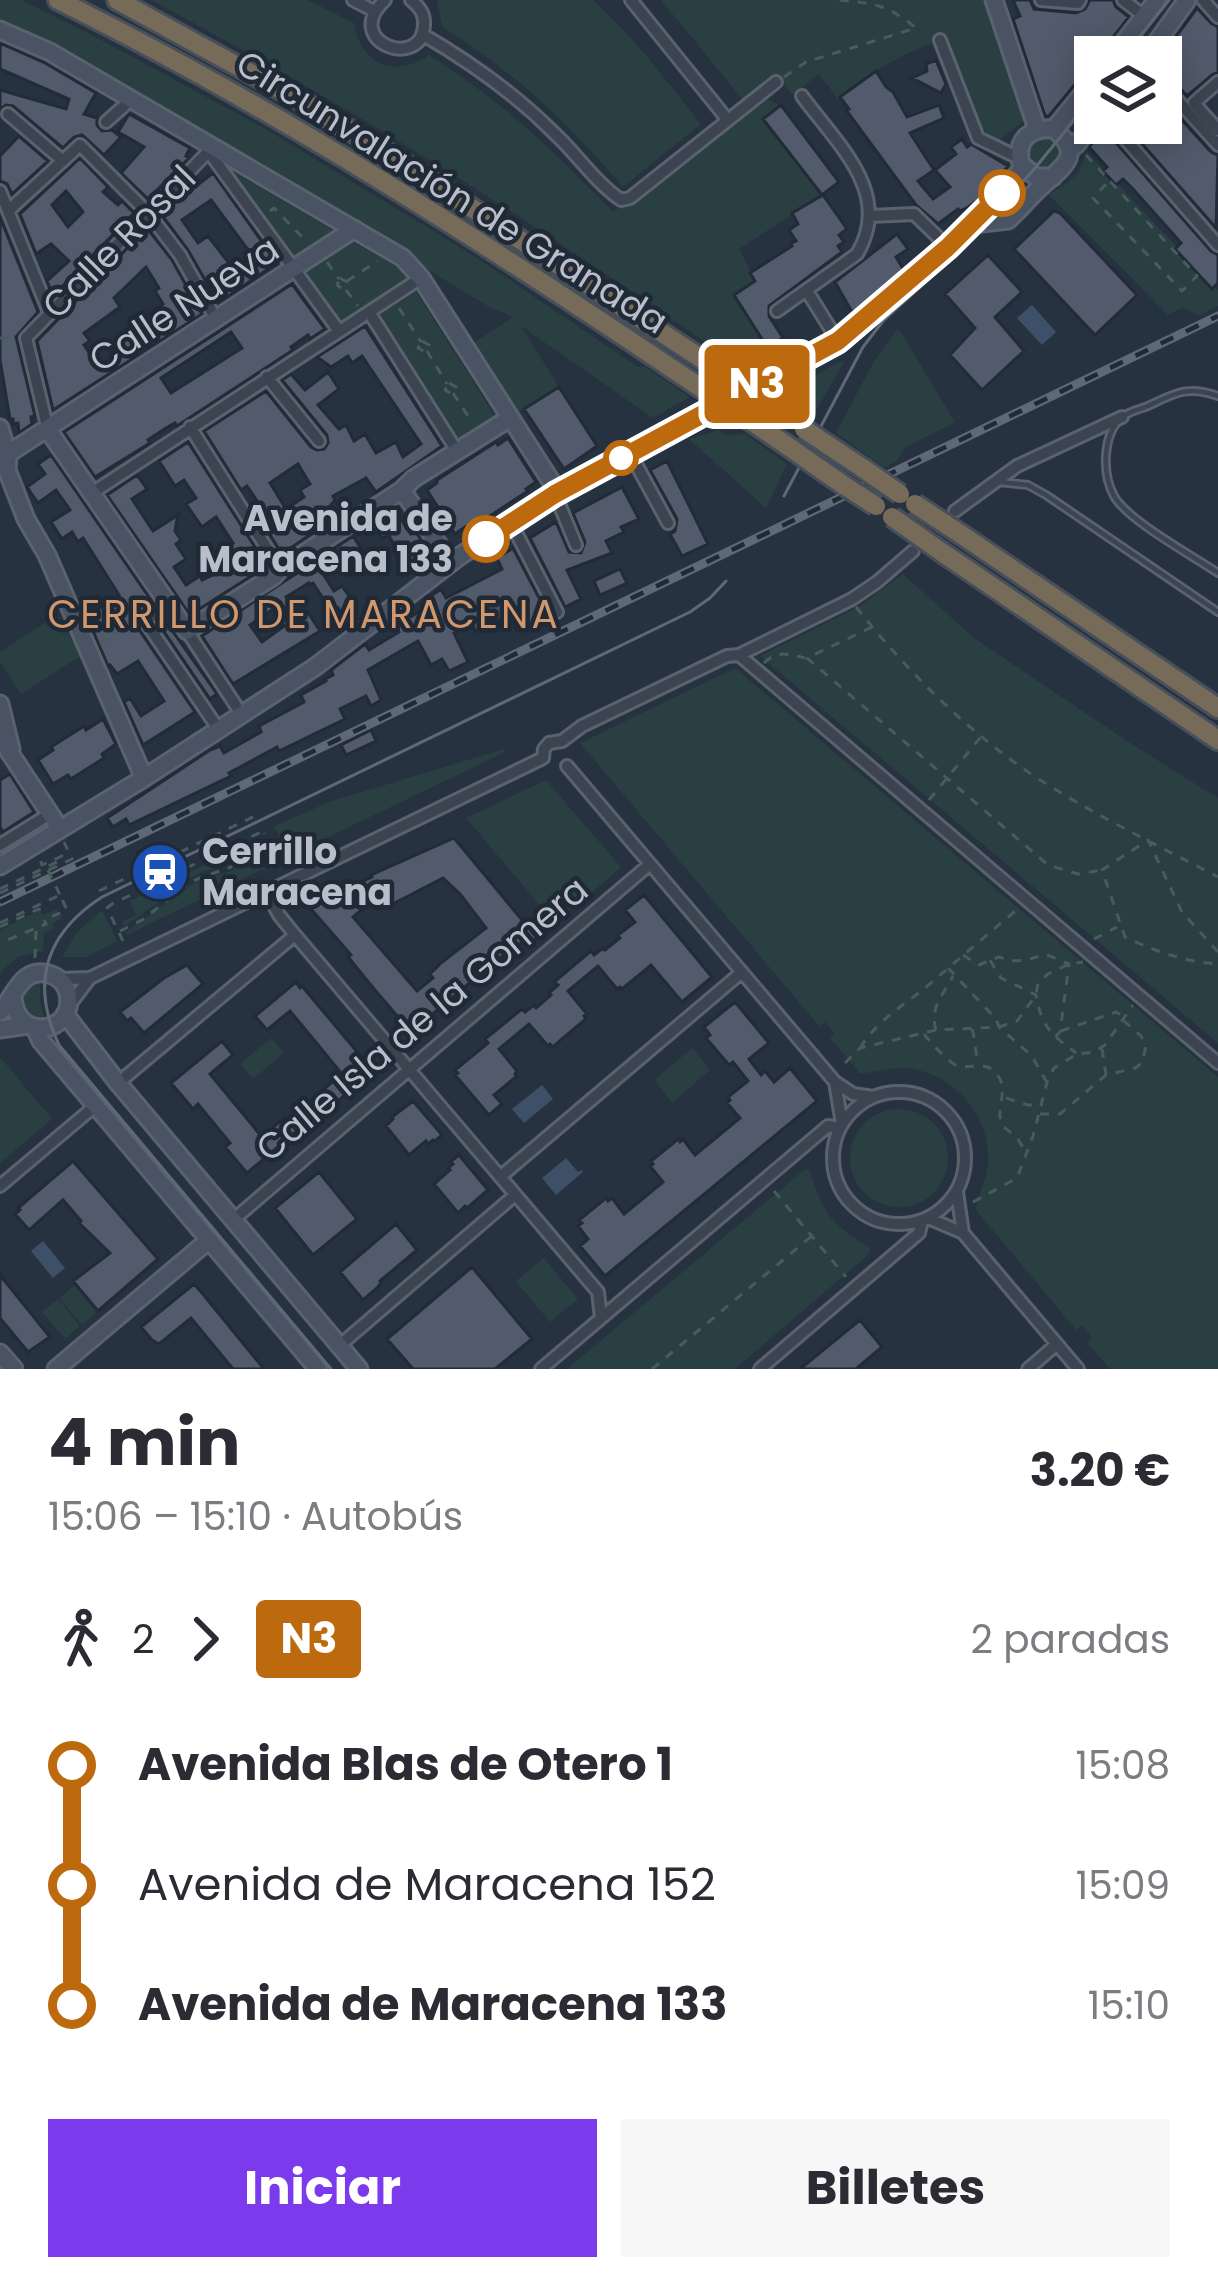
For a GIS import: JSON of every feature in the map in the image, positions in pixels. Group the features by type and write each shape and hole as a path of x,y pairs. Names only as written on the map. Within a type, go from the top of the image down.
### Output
{"highway":[{"name":"Circunvalación de Granada","path":"58,0 166,55 380,178 508,259 1218,740"},
{"name":"Circunvalación de Granada","path":"117,0 303,102 538,249 1218,708"}],"main road":[{"path":"994,0 1045,129 1072,148"},
{"path":"1128,36 1157,0"},
{"path":"1160,36 1187,0"},
{"path":"0,30 50,52 404,258 551,481 555,494"},
{"path":"761,382 838,341 948,247 973,224 1021,163 1024,137 1045,129 1074,100"},
{"path":"973,224 1008,220 1064,168 1075,144"},
{"path":"1021,163 1036,177 1053,177"},
{"name":"Calle Nueva","path":"4,458 354,229"},
{"path":"0,866 242,716 331,656 451,563 555,494 711,409"},
{"path":"48,430 187,631 510,418"},
{"path":"0,428 4,458 26,518 47,555 144,778"},
{"path":"402,490 451,563"},
{"path":"0,704 6,762"},
{"path":"0,738 6,762 58,829"},
{"path":"0,1012 28,976 45,973 58,979 67,992 67,1010 118,1083 359,1369"},
{"path":"13,997 16,1014 315,1368"},
{"path":"0,1029 51,1027 67,1010"},
{"path":"56,1369 209,1240"},
{"path":"0,1352 14,1369"}],"street":[{"path":"353,0 374,11"},
{"path":"385,0 374,11 372,27 386,47 403,49 422,34 424,18 411,0"},
{"path":"631,0 728,119"},
{"path":"1041,0 1080,0"},
{"path":"1123,0 1144,16"},
{"path":"1203,0 1218,16"},
{"path":"422,34 508,90 621,200 630,198 776,82"},
{"path":"940,40 978,138 1021,163"},
{"path":"1218,83 1194,103 1218,130"},
{"path":"777,311 849,262 864,243 871,216 862,178 802,96"},
{"path":"106,122 129,98"},
{"path":"1182,105 1218,145"},
{"path":"8,114 63,161"},
{"path":"1129,144 1218,245"},
{"path":"4,212 80,145 148,213 180,255 216,319"},
{"path":"211,149 339,331"},
{"name":"Calle Rosal","path":"24,337 211,149"},
{"path":"0,191 4,212 50,312"},
{"path":"871,216 914,214 948,247"},
{"path":"92,493 421,278"},
{"path":"807,291 838,341"},
{"path":"366,311 458,451"},
{"path":"24,337 48,430"},
{"path":"267,377 319,441"},
{"path":"955,511 1026,461 1122,417"},
{"path":"190,427 280,569"},
{"path":"630,453 668,523"},
{"path":"555,494 576,544"},
{"path":"511,523 557,612"},
{"path":"873,1097 854,1094 835,1082 650,865 554,766 544,749 549,742 562,741 592,722 852,599 913,551"},
{"path":"169,604 146,621 219,730"},
{"path":"187,631 242,716"},
{"path":"739,656 1218,1063"},
{"path":"58,979 90,978 267,892 554,766 572,752 562,741"},
{"path":"1,842 58,829"},
{"name":"Calle Isla de la Gomera","path":"233,1220 650,865"},
{"path":"267,892 295,935 598,1292 601,1318"},
{"path":"118,1083 295,935"},
{"path":"500,1177 742,972"},
{"path":"67,1010 90,978"},
{"path":"835,1082 841,1126"},
{"path":"893,1092 935,1102 961,1135 966,1156 957,1192 925,1220 904,1225 864,1215 838,1183 833,1163 841,1126 851,1112 873,1097 893,1092"},
{"path":"0,1186 95,1106"},
{"path":"541,1369 828,1126 841,1126"},
{"path":"957,1192 963,1233"},
{"path":"339,1346 515,1195"},
{"path":"925,1220 963,1233 1078,1369"},
{"path":"760,1369 919,1233 925,1220"},
{"path":"598,1292 625,1299"},
{"path":"1028,1369 1057,1344"}],"lane":[{"path":"1218,396 1201,390 1180,391 1122,417 1105,459 1116,501 1218,573"},
{"path":"993,482 1028,485 1046,495 1218,612"}],"path":[{"path":"776,82 806,62 916,28 893,10 839,0"},
{"path":"1072,148 1110,180 1197,276 1182,291 1093,199 1110,180"},
{"path":"259,219 274,208 314,249"},
{"path":"322,256 339,279 347,280 384,257"},
{"path":"339,279 337,286 345,288 366,311"},
{"path":"345,288 347,280"},
{"path":"395,302 421,342 420,351 427,351 447,384 446,392 453,393 478,432"},
{"path":"0,338 24,337"},
{"path":"855,606 906,666 981,737 1084,807 1218,877"},
{"path":"94,648 126,625 130,631 142,622"},
{"path":"807,658 872,627"},
{"path":"764,663 780,653 807,658 1048,866 1078,874 1102,870 1148,840"},
{"path":"927,802 981,737"},
{"path":"99,891 255,816"},
{"path":"0,891 72,859 58,829"},
{"path":"118,932 200,877 231,867 266,838 263,831 107,908 118,932 123,941"},
{"path":"1148,840 1182,912 1218,952"},
{"path":"259,842 272,869"},
{"path":"0,891 63,859 41,863"},
{"path":"44,920 67,910 48,870"},
{"path":"1102,870 1125,937 1159,952 1218,964"},
{"path":"0,925 60,895"},
{"path":"845,1063 890,1012 926,988 1020,907"},
{"path":"0,925 39,909 46,924 0,943"},
{"path":"1093,940 1119,926"},
{"path":"35,959 37,930"},
{"path":"961,954 979,964 999,957 1023,962 1046,954 1069,964"},
{"path":"989,959 1001,978 1036,995"},
{"path":"1077,1054 1054,1038 1040,1017 1036,995 1038,983 1048,974 1085,962"},
{"path":"1060,1032 1069,964"},
{"path":"948,968 999,1027 1032,1055 1047,1082"},
{"path":"936,1030 934,1007 954,974"},
{"path":"860,1048 936,1030 999,1027 1017,1021 1036,995"},
{"path":"973,1202 1017,1178 1054,1068 1077,1054 1102,1048 1134,1004"},
{"path":"1040,1114 1060,1114 1106,1075 1135,1068 1145,1055 1142,1036 1116,1012 1054,1038"},
{"path":"971,1027 975,1055 1001,1082 1003,1127 1027,1154"},
{"path":"923,1033 946,1060 961,1068 980,1064"},
{"path":"1102,1048 1106,1075"},
{"path":"1004,1097 1043,1105"},
{"path":"774,1191 848,1279"},
{"path":"652,1369 812,1236"}],"green space":[{"path":"0,0 21,0 264,128 474,256 690,397 653,418 521,326 559,387 517,413 473,343 513,317 86,66 0,24"},
{"path":"151,0 308,0 354,23 364,49 381,64 404,66 429,55 525,127 612,211 637,201 766,98 780,106 764,120 822,195 739,249 755,281 767,347 776,357 742,371 661,311 473,187"},
{"path":"437,0 593,0 701,124 623,187 539,100 442,27"},
{"path":"661,0 986,0 1027,118 1000,140 982,135 944,40 888,63 838,99 819,74 792,95 777,76 743,100"},
{"path":"1045,135 1056,140 1061,151 1056,162 1045,167 1034,162 1029,151 1034,140"},
{"path":"1086,151 1218,290 1218,306 1198,316 1184,307 1168,315 1048,194 1073,178"},
{"path":"227,168 336,232 293,260"},
{"path":"351,241 408,277 339,323 303,272"},
{"path":"416,292 497,419 457,444 376,317"},
{"path":"898,328 955,422 906,447 885,468 836,433 873,363"},
{"path":"845,360 812,418 779,396 830,367"},
{"path":"719,430 726,435 745,434 787,464 766,508 689,439"},
{"path":"903,574 975,639 1218,798 1218,1043 760,656 860,606"},
{"path":"57,615 82,655 21,694 0,662 0,652"},
{"path":"735,668 1218,1077 1218,1369 1110,1369 1087,1343 1092,1337 1082,1326 1076,1330 976,1210 988,1147 966,1100 940,1078 923,1072 900,1068 860,1073 830,1038 834,1033 825,1022 819,1026 580,743"},
{"path":"504,749 289,856 274,826 332,801"},
{"path":"546,780 621,867 589,895 583,890 571,901 575,906 554,922 466,818"},
{"path":"247,844 227,864 189,879 124,926 122,922 136,915 130,901"},
{"path":"255,849 265,868 127,935 197,881 232,871"},
{"path":"57,909 62,919 44,934 43,951 17,957 0,973 0,930 39,911 44,915"},
{"path":"102,910 117,941 86,957 62,957 77,932"},
{"path":"40,980 45,1021 28,1015 22,1006 25,988"},
{"path":"271,1038 284,1053 253,1079 240,1064"},
{"path":"692,1048 710,1070 672,1103 654,1080"},
{"path":"0,1057 52,1119 0,1163"},
{"path":"899,1109 918,1112 934,1123 945,1139 945,1177 934,1193 918,1204 899,1207 880,1204 864,1193 853,1177 850,1158 853,1139 864,1123 880,1112"},
{"path":"808,1169 830,1216 870,1249 868,1255 735,1369 567,1369 804,1170"},
{"path":"544,1258 578,1299 550,1322 516,1281"},
{"path":"75,1285 97,1312 82,1325 59,1298"},
{"path":"58,1299 80,1326 65,1339 42,1312"}],"water":[{"path":"1032,305 1056,332 1042,345 1017,318"},
{"path":"542,1085 553,1099 524,1123 512,1109"},
{"path":"566,1158 583,1172 556,1195 542,1178"},
{"path":"43,1241 65,1268 53,1278 31,1251"}],"building":[{"path":"1013,0 1030,0 1034,9 1076,13 1090,0 1113,0 1129,17 1114,36 1074,36 1074,86 1045,116 1013,19 1020,16"},
{"path":"1197,8 1218,27 1218,72 1187,96 1182,90 1182,36 1176,36"},
{"path":"0,43 96,93 84,114 97,118 102,131 112,130 121,137 104,155 82,135 63,148 13,106 0,109 0,90 66,109 69,99 0,69"},
{"path":"936,60 946,84 941,93 912,78"},
{"path":"876,71 907,117 939,105 944,118 910,133 934,170 918,181 933,199 950,187 935,170 956,154 951,147 962,139 967,147 971,144 1008,166 979,199 938,224 916,205 840,97"},
{"path":"781,105 839,182 822,195 763,119"},
{"path":"129,114 190,148 189,158 148,199 121,173 144,147 118,132"},
{"path":"1182,120 1218,155 1216,228 1142,144 1182,144"},
{"path":"19,136 48,161 12,194 0,181 0,156"},
{"path":"1117,144 1218,255 1218,283 1212,289 1175,249 1181,243 1123,179 1116,185 1089,147"},
{"path":"80,158 108,187 103,192 134,213 53,296 47,281 69,261 51,244 36,254 20,214","holes":["66,191 83,212 68,227 52,205"]},
{"path":"213,173 277,263 218,303 161,214","holes":["211,200 252,255 235,271 208,236 198,243 182,220"]},
{"path":"823,195 847,229 839,235 844,242 838,246 842,252 769,306 769,316 783,338 767,347 734,295 755,281 750,273 796,241 789,230 798,224 792,213"},
{"path":"1054,211 1137,295 1095,335 1014,249"},
{"path":"0,217 38,312 16,337 35,416 19,433 18,423 10,419 0,360"},
{"path":"147,228 172,260 202,314 53,410 37,341","holes":["146,267 159,288 155,291 163,304 112,346 118,357 100,369 84,345 90,341 84,333 120,307 114,298"]},
{"path":"897,234 908,249 896,257 905,272 852,312 835,282"},
{"path":"988,255 1022,292 995,317 1024,351 982,390 950,355 975,328 945,294"},
{"path":"292,284 325,329 310,339 308,335 293,350 95,477 64,432","holes":["231,332 242,348 171,393 161,378"]},
{"path":"365,326 442,446 376,492 366,478 333,496 330,506 307,520 314,532 282,554 263,524 269,519 247,486 241,490 204,431 266,391 311,447 324,449 327,435 282,380 291,374 305,390 328,372 339,389 318,405 339,429 346,425 354,441 365,434 376,453 396,442 403,457 421,444 362,356 352,363 348,356 331,367 317,357","holes":["298,464 310,484 300,490 304,497 286,509 270,483"]},
{"path":"559,387 597,446 564,469 524,409"},
{"path":"508,438 536,482 467,531 465,527 455,534 427,490"},
{"path":"188,442 267,566 190,615 107,495 137,475 147,489 132,499 153,531 178,515 175,531 181,540 176,544 186,559 174,567 186,585 224,570 237,561 228,547 233,543 216,517 202,527 186,504 196,498 184,480 175,486 159,461"},
{"path":"51,455 153,603 137,616 136,625 195,712 143,745 124,702 130,698 141,716 164,701 138,661 117,674 108,666 87,617 119,595 83,538 78,542 72,532 62,539 51,522 70,510 56,490 38,503 27,487 45,474 38,464"},
{"path":"667,461 708,544 682,556 670,534 677,519 650,470"},
{"path":"622,487 639,519 606,541 612,553 567,570 581,599 565,607 530,538 556,522 569,552 581,553 585,542 573,513"},
{"path":"394,509 432,556 410,571 389,536 382,538 373,525"},
{"path":"353,536 369,561 351,575 343,562 323,574 334,591 342,586 356,606 342,615 338,608 332,612 313,583 286,597 298,616 307,611 320,631 233,684 202,636","holes":["273,609 284,626 262,642 250,625"]},
{"path":"513,548 548,615 517,631 509,615 476,632 472,624 454,633 468,662 449,671 442,659 431,665 418,641 368,670 381,700 371,706 366,696 340,709 345,719 279,751 277,747 229,773 231,776 129,825 126,819 113,827 107,818 210,750 220,746 224,753 261,732 259,726 304,702 301,695 326,681 333,675 331,670 365,644 369,650 399,632 394,622 409,610 412,616 431,604 428,598 441,589 446,598 502,569 497,558"},
{"path":"620,569 627,583 600,595 594,581"},
{"path":"164,619 217,694 210,699 158,623"},
{"path":"103,719 116,744 102,754 104,758 71,779 68,775 53,784 38,760 84,726 86,730"},
{"path":"371,730 376,741 346,755 341,745"},
{"path":"10,774 34,812 3,832 0,780"},
{"path":"454,838 537,938 502,956 411,1032 311,909 371,875","holes":["443,878 486,928 441,963 430,974 433,978 417,991 353,917 371,902 377,910 385,908"]},
{"path":"158,843 174,878 155,888 138,852"},
{"path":"644,895 712,977 682,1002 651,965 622,989 598,966 568,991 586,1019 553,1047 529,1024 499,1049 517,1076 494,1095 502,1104 489,1115 455,1070 522,1009 536,1008 551,995 558,985 554,982 591,951 594,955 620,938 635,922 625,910"},
{"path":"187,965 203,984 144,1033 131,1018 127,1021 120,1012"},
{"path":"296,982 371,1073 331,1107 319,1093 342,1074 290,1011 267,1030 255,1016"},
{"path":"735,1002 769,1043 749,1059 761,1075 765,1071 774,1082 790,1068 817,1101 605,1276 580,1246 588,1239 579,1220 606,1198 612,1198 624,1214 663,1182 651,1161 678,1139 695,1155 740,1118 727,1103 728,1097 748,1081 706,1038 710,1035 704,1027"},
{"path":"222,1041 233,1055 210,1074 262,1137 285,1117 297,1131 247,1173 198,1104 193,1109 171,1083"},
{"path":"413,1101 442,1135 409,1155 386,1126"},
{"path":"459,1155 488,1190 458,1213 434,1184"},
{"path":"73,1161 158,1259 98,1311 73,1281 110,1253 63,1200 29,1230 15,1214"},
{"path":"319,1172 357,1219 313,1255 275,1208"},
{"path":"396,1224 417,1250 363,1300 340,1272"},
{"path":"472,1267 532,1339 495,1369 413,1369 387,1339"},
{"path":"0,1275 50,1337 28,1352 0,1318"},
{"path":"194,1284 264,1369 233,1369 191,1318 159,1344 141,1327"},
{"path":"860,1320 882,1347 856,1369 800,1369"}],"tram line":[{"path":"1141,36 1169,0"},
{"path":"784,496 863,347 883,321 955,255 1074,121"},
{"path":"331,1369 59,1045 45,1001 48,962 56,944 67,927 102,897 690,612 726,581"}],"railway":[{"path":"0,902 1218,316"}],"bus line":[{"name":"N3","path":"486,539 555,494 838,341 948,247 1002,193"}],"place":[{"name":"Avenida de Maracena 133","path":"486,539"},
{"name":"Cerrillo Maracena","path":"160,872"}],"district":[{"name":"CERRILLO DE MARACENA","path":"304,614"}]}
